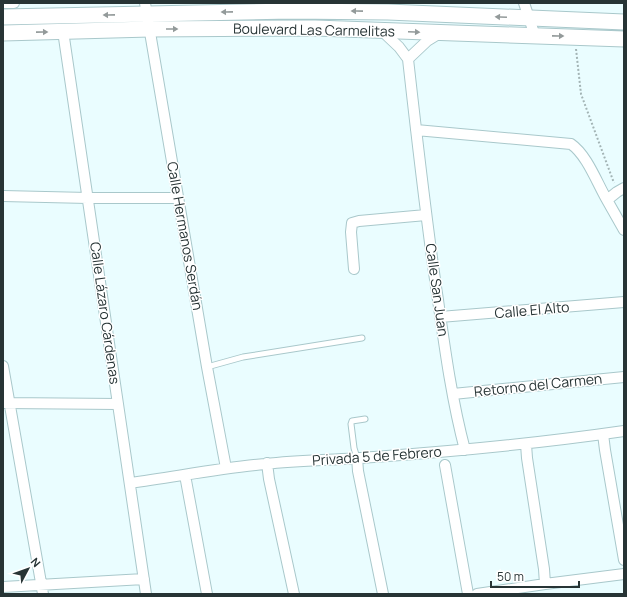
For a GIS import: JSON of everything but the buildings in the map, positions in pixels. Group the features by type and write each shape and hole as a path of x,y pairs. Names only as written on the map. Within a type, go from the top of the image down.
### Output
{"main road":[{"name":"Boulevard Las Carmelitas","path":"3,17 290,7 387,7 529,18 624,22"},
{"name":"Boulevard Las Carmelitas","path":"3,33 64,31 145,12 315,28 624,39"}],"street":[{"path":"3,3 14,3"},
{"path":"524,3 535,36"},
{"name":"Calle Hermanos Serdán","path":"145,12 226,468"},
{"path":"381,30 408,58 427,41 440,33"},
{"name":"Calle Lázaro Cárdenas","path":"64,31 146,594"},
{"name":"Calle San Juan","path":"408,58 426,215 440,317 453,394 465,450"},
{"path":"416,130 571,144 578,149 583,157 624,230"},
{"path":"607,200 620,190"},
{"path":"3,196 178,198"},
{"path":"354,269 350,232 352,224 359,220 426,215"},
{"name":"Calle El Alto","path":"440,317 624,302"},
{"path":"3,366 6,403 42,589"},
{"name":"Retorno del Carmen","path":"453,394 624,377"},
{"path":"6,403 118,404"},
{"name":"Privada 5 de Febrero","path":"130,483 267,463 465,450 526,444 624,431"},
{"path":"603,434 624,560"},
{"path":"526,444 526,458 544,569 545,584"},
{"path":"357,458 358,472 383,594"},
{"path":"267,463 269,479 294,594"},
{"path":"446,465 468,594"},
{"path":"185,475 207,594"},
{"path":"477,594 624,574"},
{"path":"3,587 42,589 144,579"}],"lane":[{"path":"207,367 243,357 362,338"},
{"path":"357,458 354,448 351,424 352,421 365,419"}],"path":[{"path":"576,37 578,76 581,94 620,190"}]}
